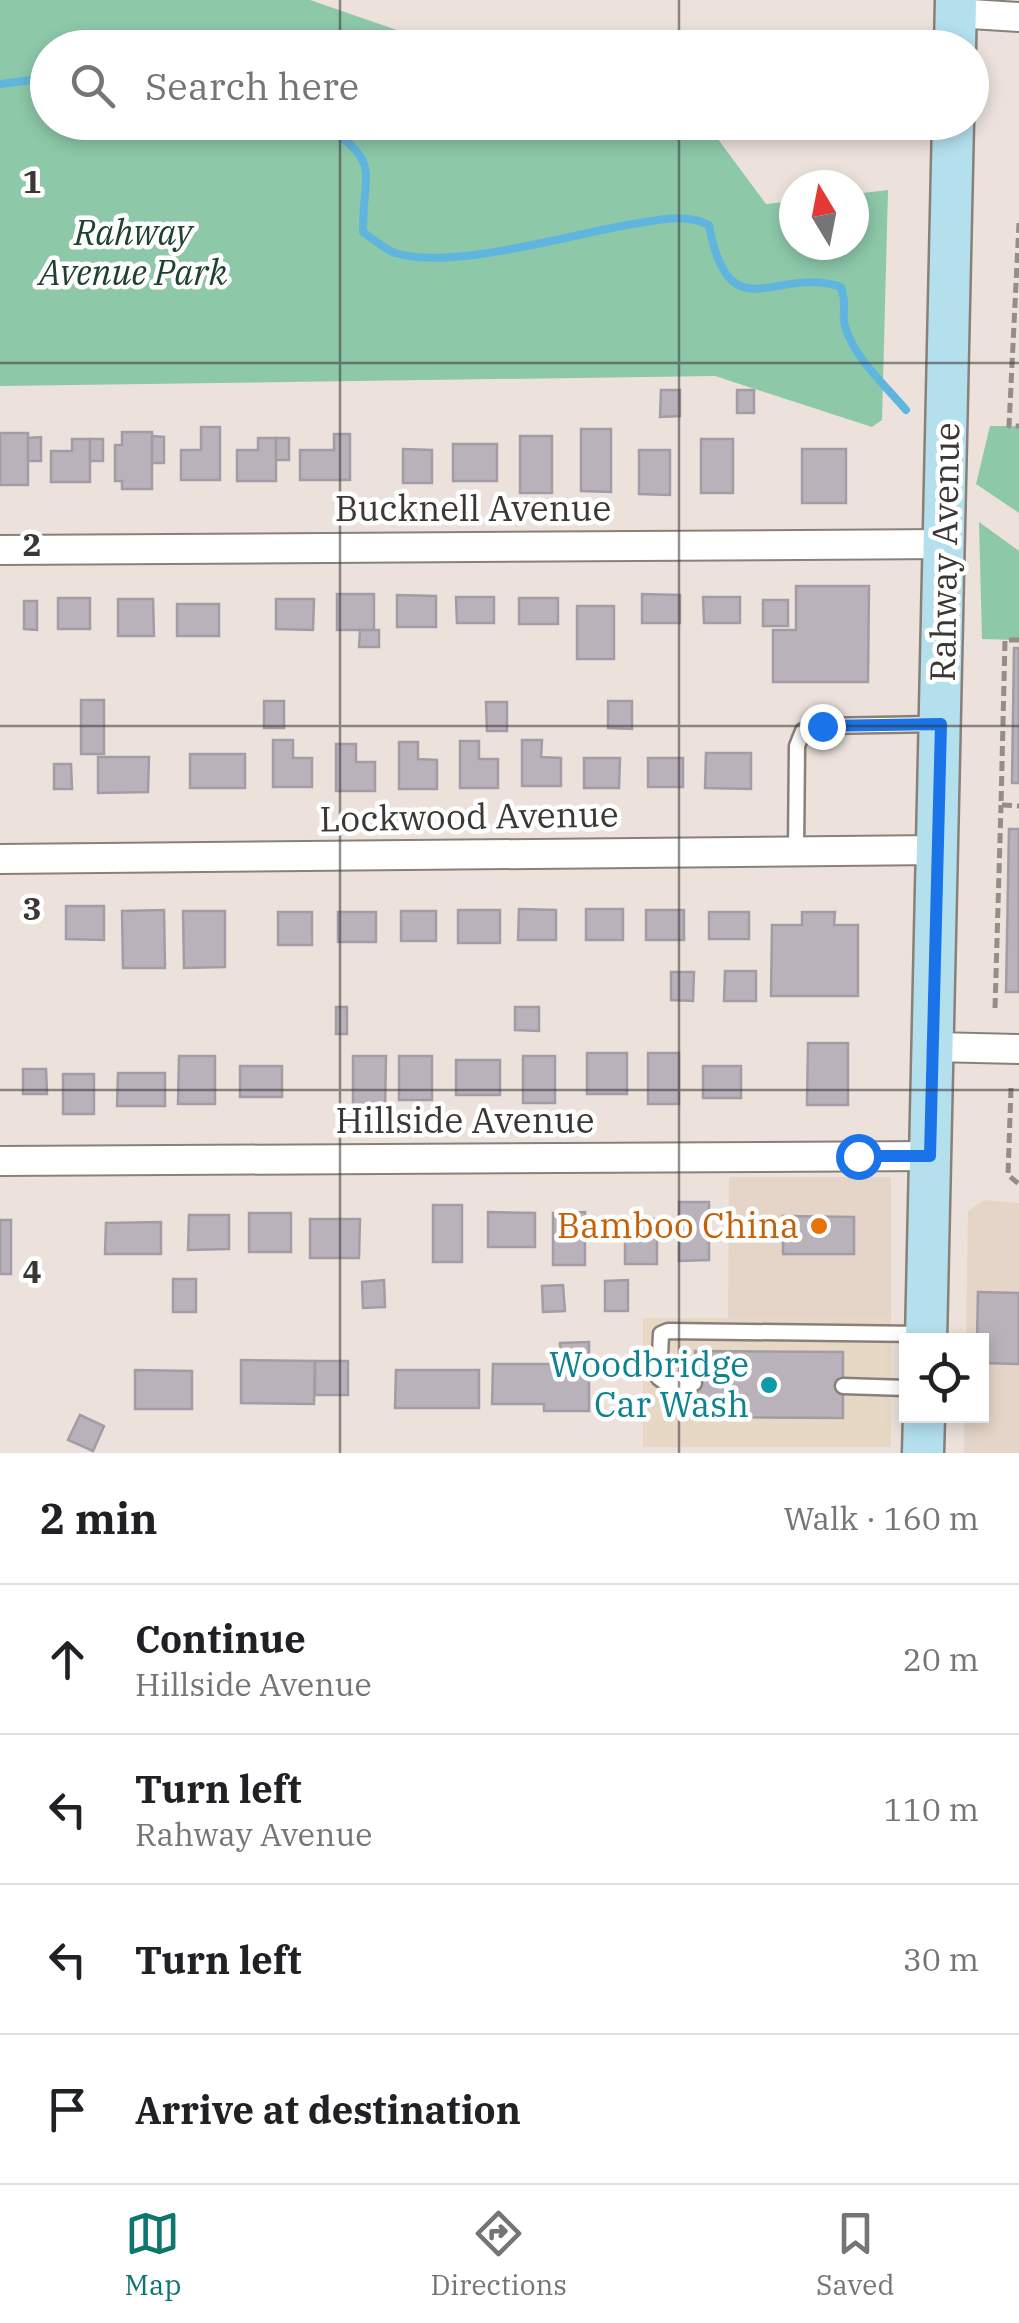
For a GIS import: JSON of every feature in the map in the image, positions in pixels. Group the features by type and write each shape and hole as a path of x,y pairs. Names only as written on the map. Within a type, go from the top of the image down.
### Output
{"street":[{"path":"956,20 1019,17"},
{"name":"Rahway Avenue","path":"926,1333 954,140"},
{"name":"Bucknell Avenue","path":"0,550 946,544"},
{"name":"Lockwood Avenue","path":"0,859 938,850"},
{"path":"934,1047 1019,1048"},
{"name":"Hillside Avenue","path":"0,1161 930,1156"},
{"path":"924,1423 924,1453"}],"lane":[{"path":"796,852 796,746 803,731 822,726 941,724"},
{"path":"694,1383 665,1382 659,1378 661,1334 668,1331 899,1336"},
{"path":"843,1386 899,1388"}],"path":[{"path":"1019,223 1010,426 1019,426"},
{"path":"995,1008 1005,640 1019,640"},
{"path":"1001,805 1019,806"},
{"path":"1010,1088 1008,1175 1019,1184"}],"shaded area":[{"path":"729,1177 891,1177 891,1318 728,1318"},
{"path":"985,1200 1019,1203 1019,1453 964,1453 964,1423 989,1423 989,1333 966,1333 968,1211"},
{"path":"643,1318 891,1318 891,1447 643,1447"}],"green space":[{"name":"Rahway Avenue Park","path":"0,0 310,0 397,30 30,30 30,140 719,140 766,204 779,203 779,260 869,260 869,192 888,190 882,420 872,427 715,376 0,386"},
{"path":"990,426 1019,426 1019,513 976,484"},
{"path":"979,522 1019,551 1019,640 982,639"}],"building":[{"path":"661,390 680,390 680,416 660,417"},
{"path":"737,390 754,390 754,413 737,413"},
{"path":"201,427 220,427 220,480 181,480 181,450 201,450"},
{"path":"581,429 611,429 611,492 581,491"},
{"path":"122,432 152,432 152,489 122,489 122,481 115,481 115,445 122,445"},
{"path":"0,433 28,433 28,485 0,485"},
{"path":"334,434 350,434 350,480 300,480 300,450 334,450"},
{"path":"152,436 164,437 164,463 152,463"},
{"path":"520,436 552,436 552,493 520,493"},
{"path":"41,437 41,461 28,461 28,438"},
{"path":"258,438 276,438 276,481 237,481 237,450 258,450"},
{"path":"276,438 289,438 289,460 276,460"},
{"path":"72,439 90,439 90,482 51,482 51,451 72,451"},
{"path":"90,439 103,439 103,461 90,461"},
{"path":"701,439 733,439 733,493 701,493"},
{"path":"453,444 497,444 497,481 453,481"},
{"path":"403,449 432,450 432,483 403,483"},
{"path":"802,449 846,449 846,503 802,503"},
{"path":"639,450 670,450 670,495 639,494"},
{"path":"796,586 869,586 868,682 773,682 773,630 796,630"},
{"path":"337,594 374,594 374,630 337,630"},
{"path":"642,594 680,595 680,623 642,623"},
{"path":"397,595 436,596 436,627 397,627"},
{"path":"456,597 494,597 494,623 457,623"},
{"path":"703,597 740,597 740,623 704,623"},
{"path":"58,598 90,598 90,629 58,629"},
{"path":"519,598 558,598 558,624 519,624"},
{"path":"118,599 153,599 154,636 118,636"},
{"path":"276,599 314,599 313,630 276,629"},
{"path":"763,600 788,600 788,626 763,626"},
{"path":"24,601 37,601 37,630 24,629"},
{"path":"177,604 219,604 219,636 177,636"},
{"path":"577,606 614,606 614,659 577,659"},
{"path":"360,630 379,630 379,647 359,647"},
{"path":"1014,648 1019,648 1019,783 1012,783"},
{"path":"81,700 104,700 104,754 81,754"},
{"path":"264,701 284,701 284,728 264,728"},
{"path":"608,701 632,701 632,729 608,728"},
{"path":"486,702 507,702 507,731 487,731"},
{"path":"273,740 293,740 293,758 312,758 312,787 273,787"},
{"path":"522,740 542,740 541,757 561,758 561,786 522,786"},
{"path":"460,741 479,741 479,759 498,759 498,788 460,788"},
{"path":"399,742 418,742 418,759 437,760 437,789 399,789"},
{"path":"336,744 356,744 356,762 375,762 375,791 336,791"},
{"path":"706,753 751,753 751,789 705,788"},
{"path":"190,754 245,754 245,788 190,788"},
{"path":"98,757 149,757 148,792 98,793"},
{"path":"584,758 620,758 619,788 584,788"},
{"path":"648,758 683,758 683,787 648,787"},
{"path":"54,764 71,764 72,789 54,789"},
{"path":"1009,829 1019,829 1019,992 1006,992"},
{"path":"66,906 104,906 104,940 66,939"},
{"path":"519,909 556,910 556,940 518,940"},
{"path":"586,909 623,909 623,940 586,940"},
{"path":"164,910 165,968 123,968 122,911"},
{"path":"458,910 500,910 500,943 458,943"},
{"path":"646,910 684,910 684,940 646,940"},
{"path":"183,911 225,911 225,967 184,968"},
{"path":"401,911 436,911 436,941 401,941"},
{"path":"278,912 312,912 312,945 278,945"},
{"path":"338,912 376,912 376,942 338,942"},
{"path":"709,912 749,912 749,939 709,939"},
{"path":"802,912 835,912 834,925 858,925 858,996 771,996 772,925 802,925"},
{"path":"725,971 756,971 756,1001 724,1001"},
{"path":"671,972 694,972 693,1001 671,1000"},
{"path":"336,1007 347,1007 347,1034 336,1034"},
{"path":"515,1007 539,1007 539,1031 515,1030"},
{"path":"808,1043 848,1043 848,1105 807,1105"},
{"path":"587,1053 627,1053 627,1094 587,1094"},
{"path":"648,1053 679,1053 679,1104 648,1104"},
{"path":"179,1056 215,1056 215,1104 178,1104"},
{"path":"353,1056 386,1056 385,1112 353,1112"},
{"path":"399,1056 432,1056 432,1100 399,1100"},
{"path":"523,1056 555,1056 555,1103 523,1103"},
{"path":"456,1060 500,1060 500,1095 456,1095"},
{"path":"240,1066 282,1066 282,1097 240,1097"},
{"path":"703,1066 741,1066 741,1098 703,1098"},
{"path":"23,1069 46,1069 47,1094 23,1094"},
{"path":"118,1073 165,1073 165,1106 117,1106"},
{"path":"63,1074 94,1074 94,1114 63,1114"},
{"path":"679,1202 709,1202 709,1260 679,1261"},
{"path":"433,1205 462,1205 462,1262 433,1262"},
{"path":"488,1212 535,1213 535,1247 488,1247"},
{"path":"585,1212 585,1265 553,1265 553,1213"},
{"path":"249,1213 291,1213 291,1252 249,1252"},
{"path":"189,1215 229,1215 229,1249 188,1250"},
{"name":"Bamboo China","path":"783,1216 854,1217 854,1254 783,1254"},
{"path":"310,1219 360,1219 359,1258 310,1258"},
{"path":"625,1219 657,1219 657,1264 625,1264"},
{"path":"0,1220 11,1220 11,1274 0,1274"},
{"path":"161,1222 161,1254 105,1254 106,1223"},
{"path":"173,1279 196,1279 196,1312 173,1312"},
{"path":"384,1280 385,1307 363,1308 362,1282"},
{"path":"628,1280 628,1311 605,1311 605,1281"},
{"path":"563,1285 565,1311 543,1312 542,1286"},
{"path":"978,1292 1019,1293 1019,1364 989,1363 989,1333 977,1333"},
{"path":"589,1342 589,1411 544,1411 544,1404 492,1404 493,1364 560,1364 560,1343"},
{"name":"Woodbridge Car Wash","path":"695,1351 843,1352 843,1418 694,1417"},
{"path":"241,1360 315,1361 314,1404 241,1403"},
{"path":"315,1361 348,1361 348,1395 315,1395"},
{"path":"135,1370 192,1371 192,1409 135,1409"},
{"path":"396,1370 479,1370 479,1408 395,1408"},
{"path":"80,1415 104,1426 93,1451 68,1440"}],"waterway":[{"path":"0,84 30,80"},
{"path":"345,140 362,158 365,168 363,232 395,253 419,257 479,254 681,218 709,225 718,258 729,278 742,287 758,289 817,282 841,287 849,338 871,371 906,410"}],"place":[{"name":"Bamboo China","path":"819,1226"},
{"name":"Woodbridge Car Wash","path":"769,1385"}],"route":[{"path":"822,726 941,724 930,1156 858,1156"}]}
